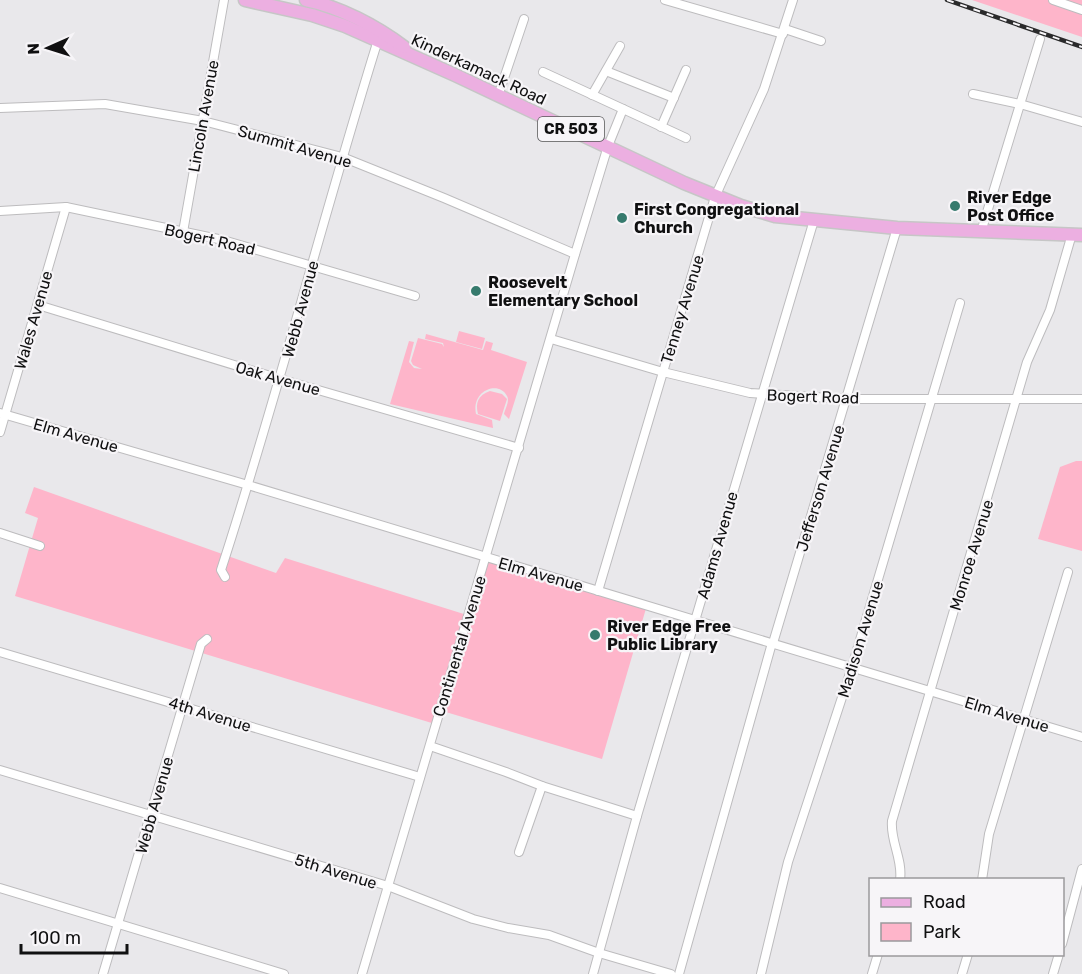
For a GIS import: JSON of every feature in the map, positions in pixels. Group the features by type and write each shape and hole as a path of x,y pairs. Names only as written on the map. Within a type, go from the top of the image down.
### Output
{"main road":[{"name":"Kinderkamack Road","path":"246,0 325,18 421,59 609,146 642,164 716,196 775,216 897,228 1077,234"},
{"path":"333,0 347,14"},
{"path":"312,1 347,14 386,33 421,59"},
{"path":"369,26 378,40"}],"street":[{"name":"Lincoln Avenue","path":"183,232 224,0"},
{"path":"665,0 821,41"},
{"name":"Tenney Avenue","path":"598,591 716,196 764,89 793,0"},
{"path":"1053,0 1082,10"},
{"path":"498,96 524,19"},
{"path":"981,232 1040,39"},
{"name":"Webb Avenue","path":"225,577 221,570 249,485 378,40"},
{"path":"592,95 620,46"},
{"path":"661,127 686,70"},
{"path":"606,71 674,98"},
{"path":"543,72 686,138"},
{"path":"973,94 1020,104 1082,122"},
{"name":"Summit Avenue","path":"0,108 105,104 203,121 342,158 444,198 575,254"},
{"name":"Continental Avenue","path":"362,974 575,254 623,109"},
{"name":"Bogert Road","path":"0,212 66,207 223,240 415,296"},
{"name":"Wales Avenue","path":"0,432 3,413 38,305 66,207"},
{"name":"Adams Avenue","path":"593,974 813,220"},
{"name":"Jefferson Avenue","path":"679,974 773,643 897,228"},
{"name":"Monroe Avenue","path":"900,878 901,864 892,837 892,821 1027,362 1050,310 1077,234"},
{"name":"Madison Avenue","path":"761,974 788,862 852,667 960,303"},
{"name":"Oak Avenue","path":"38,305 280,379 519,448"},
{"name":"Bogert Road","path":"551,339 710,385 762,394 846,399 1082,399"},
{"name":"Elm Avenue","path":"3,413 1082,737"},
{"path":"0,533 40,546"},
{"path":"982,878 989,834 1068,573"},
{"name":"Webb Avenue","path":"103,974 201,644 207,639"},
{"name":"4th Avenue","path":"0,652 420,777"},
{"path":"430,746 542,786 638,816"},
{"name":"5th Avenue","path":"0,770 388,886 473,919 549,935 599,953 671,974"},
{"path":"519,852 542,786"},
{"path":"1064,936 1082,869"},
{"path":"0,888 284,974"},
{"path":"872,974 877,956"},
{"path":"962,974 967,956"},
{"path":"1053,974 1058,956"}],"green space":[{"path":"972,0 1082,0 1082,37"},
{"path":"459,331 485,338 482,349 456,342"},
{"path":"426,334 483,350 486,341 493,343 491,350 527,362 509,419 504,414 508,403 507,396 503,391 492,388 478,399 476,414 492,420 493,428 390,404 409,341 414,342 409,362 414,368 422,369 413,365 411,361 418,338 442,344 444,347 443,343 425,339"},
{"path":"490,391 502,394 507,399 500,421 478,414 478,400"},
{"path":"1082,461 1082,551 1038,539 1060,467"},
{"path":"34,487 276,573 285,558 467,615 485,558 647,605 602,759 439,710 435,724 15,596 38,518 25,513"}],"railway":[{"path":"947,0 1082,47"}],"place":[{"name":"River Edge Post Office","path":"955,206"},
{"name":"First Congregational Church","path":"622,218"},
{"name":"Roosevelt Elementary School","path":"476,291"},
{"name":"River Edge Free Public Library","path":"595,635"}]}
